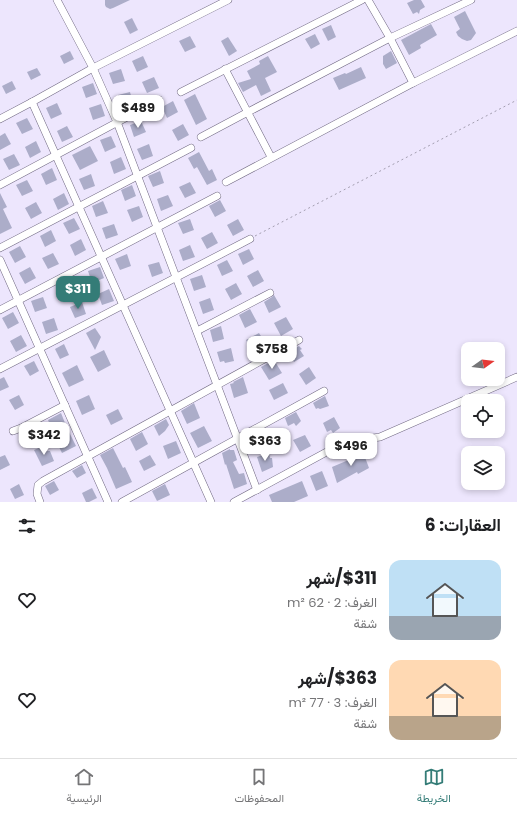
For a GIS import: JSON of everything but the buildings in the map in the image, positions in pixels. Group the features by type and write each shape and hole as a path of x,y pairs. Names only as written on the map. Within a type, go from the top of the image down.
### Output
{"street":[{"path":"57,0 93,68 117,122 257,490"},
{"path":"0,119 93,68 228,0"},
{"path":"181,92 362,0"},
{"path":"368,0 390,38 413,83"},
{"path":"201,137 390,38 471,0"},
{"path":"226,182 413,83 517,32"},
{"path":"225,69 271,158"},
{"path":"0,185 158,100"},
{"path":"32,102 211,502"},
{"path":"0,248 191,148"},
{"path":"0,310 217,196"},
{"path":"0,369 250,239"},
{"path":"0,260 108,502"},
{"path":"197,331 270,293"},
{"path":"40,502 37,494 38,485 43,481 299,340"},
{"path":"234,502 346,442 380,437 517,378"},
{"path":"122,502 324,392"},
{"path":"13,431 65,405"}],"path":[{"path":"250,239 517,100"}]}
